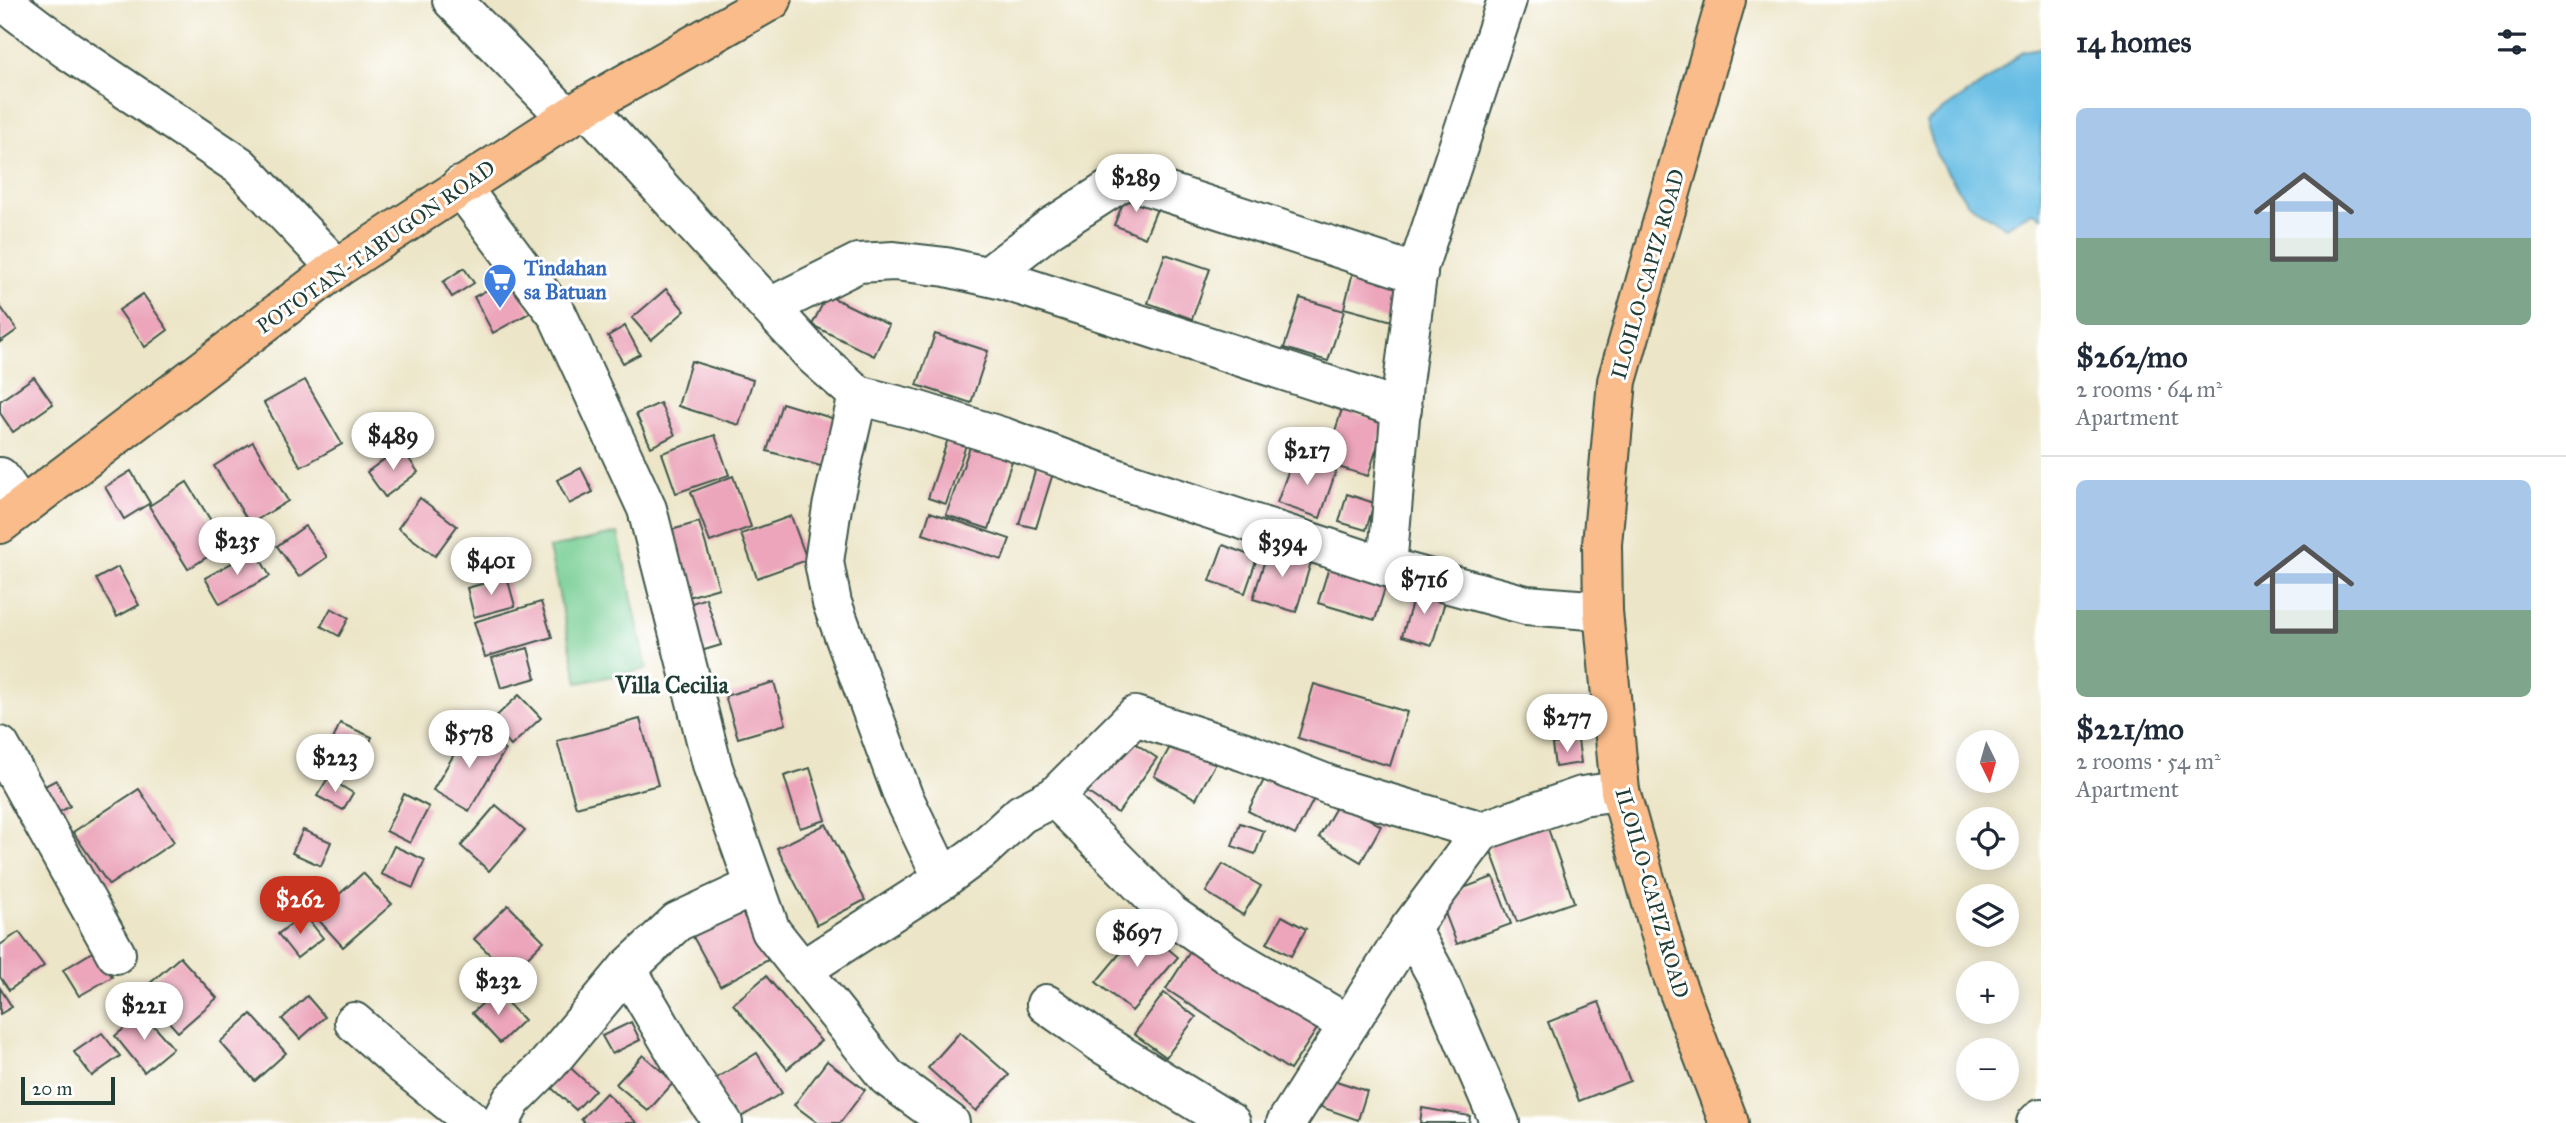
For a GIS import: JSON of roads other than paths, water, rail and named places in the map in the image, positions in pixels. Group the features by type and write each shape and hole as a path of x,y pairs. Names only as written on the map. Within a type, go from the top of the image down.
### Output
{"main road":[{"name":"POTOTAN-TABUGON ROAD","path":"7,503 337,268 460,186 577,112 772,0"},
{"name":"ILOILO-CAPIZ ROAD","path":"1726,0 1617,380 1602,544 1603,611 1620,792 1671,974 1729,1123"}],"street":[{"path":"1,0 66,48 240,166 337,268"},
{"path":"452,0 577,112 770,307 814,356 858,395 1006,438 1127,482 1387,568 1526,606 1603,611"},
{"path":"1387,568 1403,383 1418,274 1507,0"},
{"path":"988,276 1050,229 1126,179 1418,274"},
{"path":"460,186 558,316 647,509 713,768 771,931 887,1077 950,1123"},
{"path":"770,307 858,263 894,261 946,267 988,276 1402,409"},
{"path":"858,395 832,507 824,562 832,603 903,796 943,879"},
{"path":"802,970 943,879 981,851 1021,814 1054,797 1135,716 1245,752 1336,788 1482,831"},
{"path":"0,746 116,954"},
{"path":"1286,1123 1410,928 1482,831 1582,796 1620,792"},
{"path":"1054,797 1169,913 1229,955 1337,1018 1344,1030"},
{"path":"500,1123 512,1100 548,1064 627,969 677,922 755,886"},
{"path":"1410,928 1436,975 1500,1123"},
{"path":"627,969 684,1066 723,1123"},
{"path":"1046,1004 1101,1043 1231,1123"},
{"path":"354,1022 402,1065 475,1123"},
{"path":"2036,1123 2041,1118"}],"water":[{"path":"2041,48 2041,217 2032,212 2006,227 1967,203 1936,154 1926,122 1992,77 2022,51"}],"place":[{"name":"Tindahan sa Batuan","path":"500,310"}],"district":[{"name":"Villa Cecilia","path":"672,685"}]}
